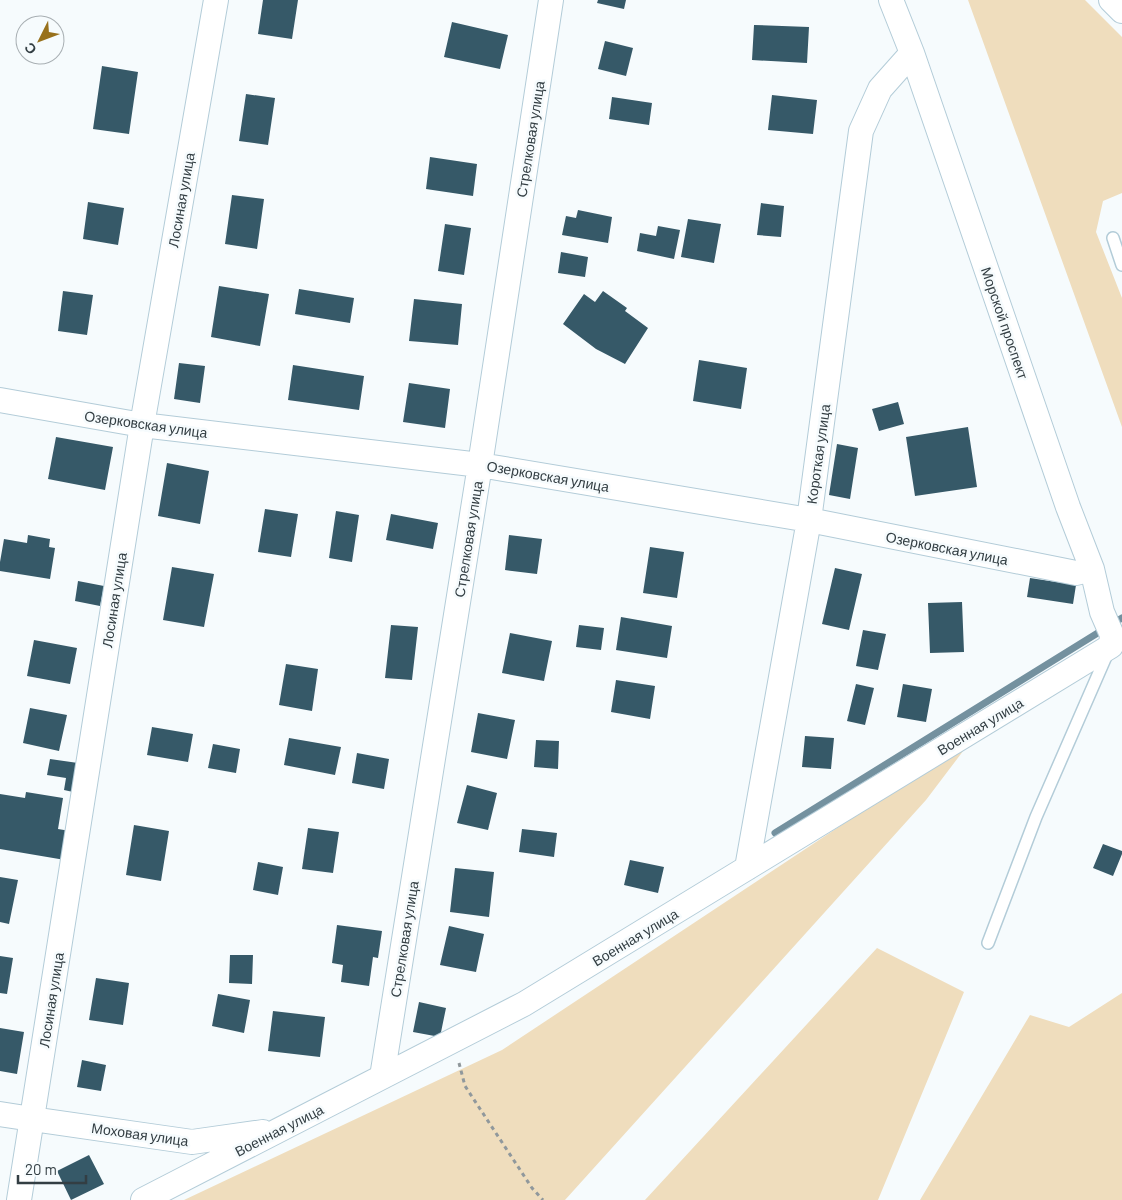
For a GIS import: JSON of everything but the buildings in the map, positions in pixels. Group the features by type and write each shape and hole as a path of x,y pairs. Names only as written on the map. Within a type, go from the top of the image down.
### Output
{"street":[{"name":"Лосиная улица","path":"19,1200 142,425 216,0"},
{"name":"Стрелковая улица","path":"382,1077 480,464 551,0"},
{"name":"Морской проспект","path":"891,0 912,53 1065,498 1092,569 1111,640"},
{"path":"1111,0 1122,11"},
{"name":"Короткая улица","path":"747,868 809,520 861,131 880,89 912,53"},
{"name":"Озерковская улица","path":"0,400 142,425 480,464 809,520 1076,573 1092,569"},
{"name":"Военная улица","path":"143,1200 524,1004 747,868 1111,640"},
{"name":"Моховая улица","path":"0,1114 192,1142 280,1130"}],"lane":[{"path":"1113,238 1122,264"},
{"path":"988,943 1036,817 1111,640"}],"path":[{"path":"452,1041 465,1086 532,1188 543,1200"}],"shaded area":[{"path":"968,0 1085,0 1122,37 1122,193 1103,201 1096,232 1122,298 1122,427"},
{"path":"973,738 926,800 565,1200 184,1200 502,1050"},
{"path":"877,948 964,992 878,1200 645,1200"},
{"path":"1122,993 1122,1200 920,1200 1030,1015 1069,1027"}],"waterway":[{"path":"775,833 1122,618"}]}
